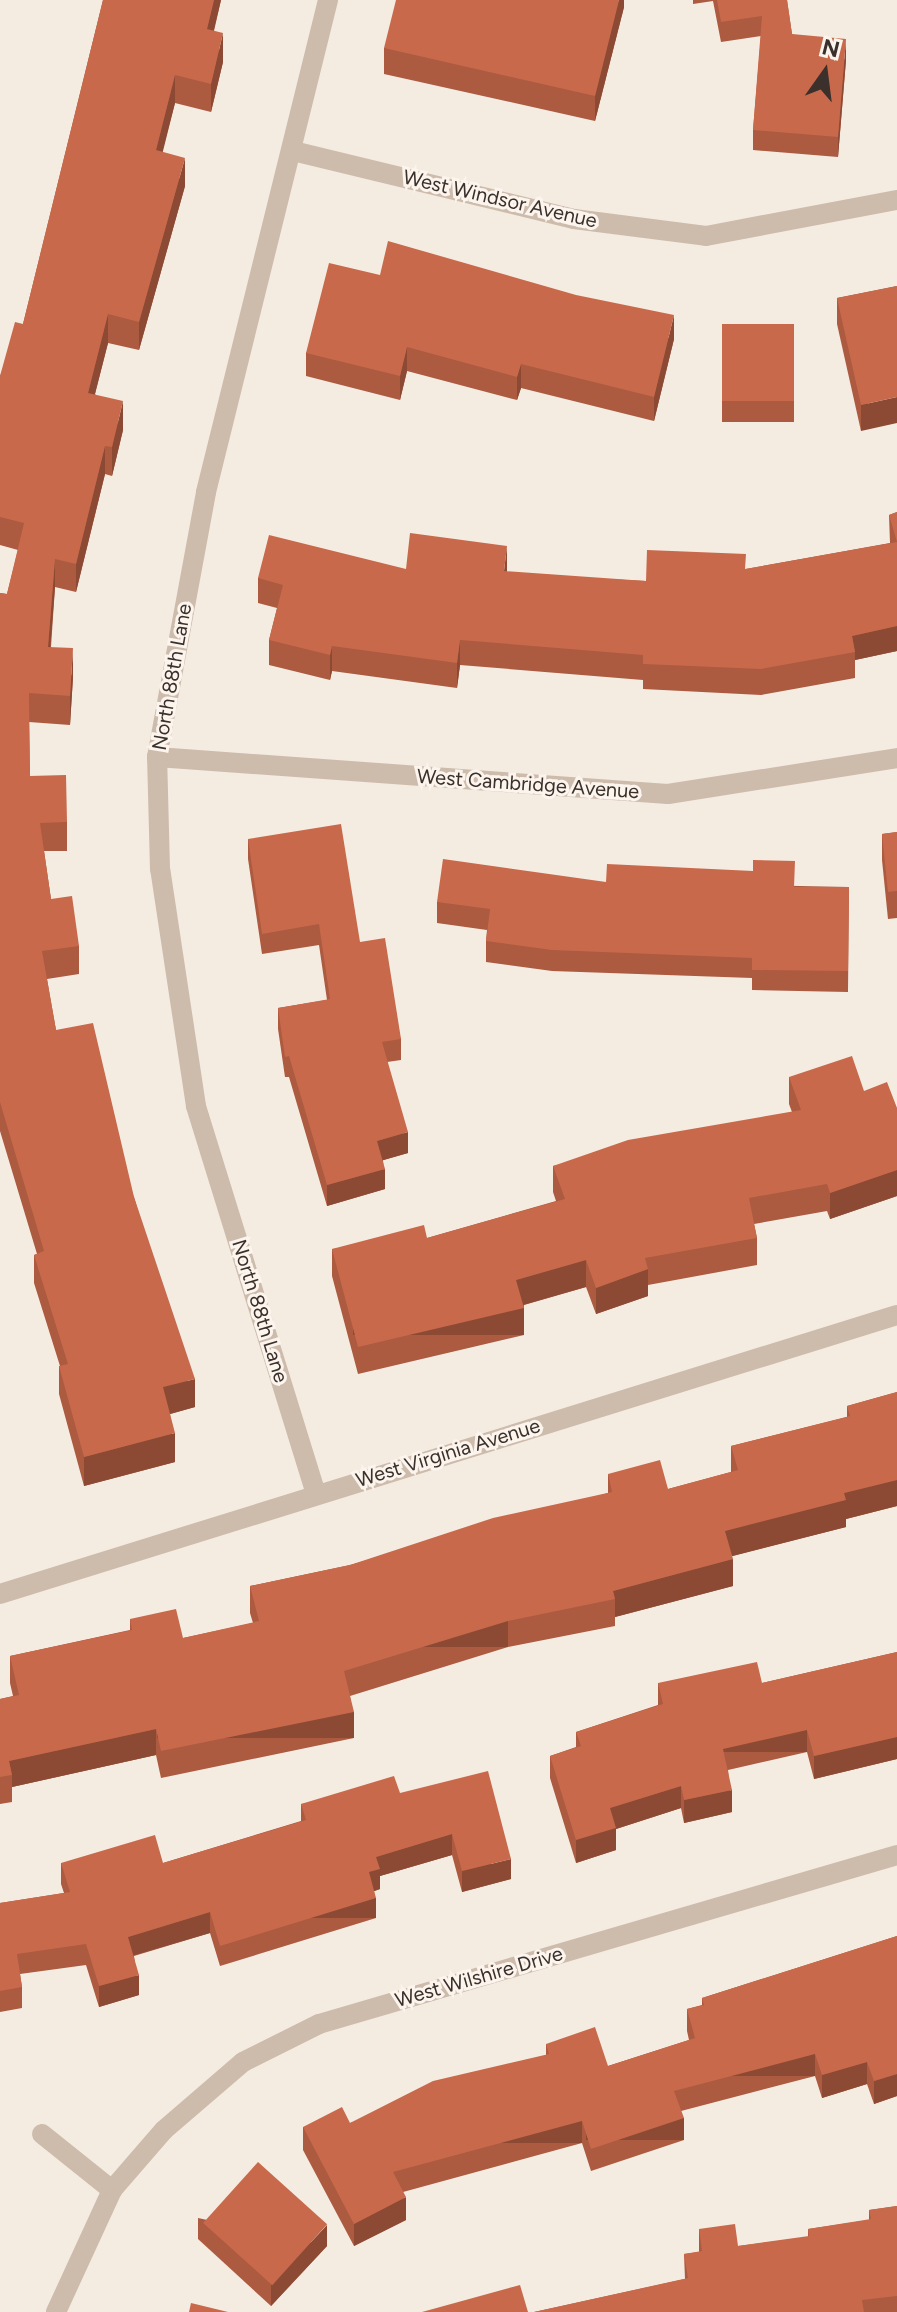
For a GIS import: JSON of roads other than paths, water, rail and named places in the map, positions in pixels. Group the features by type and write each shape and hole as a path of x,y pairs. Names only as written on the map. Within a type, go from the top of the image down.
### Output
{"street":[{"name":"North 88th Lane","path":"316,1494 196,1106 160,869 157,757 206,492 328,0"},
{"name":"West Windsor Avenue","path":"293,151 574,219 706,236 897,200"},
{"name":"West Cambridge Avenue","path":"157,757 668,794 897,758"},
{"name":"West Virginia Avenue","path":"0,1594 897,1315"},
{"name":"West Wilshire Drive","path":"112,2190 164,2130 243,2062 319,2024 897,1855"},
{"path":"42,2134 112,2190 56,2312"}]}
